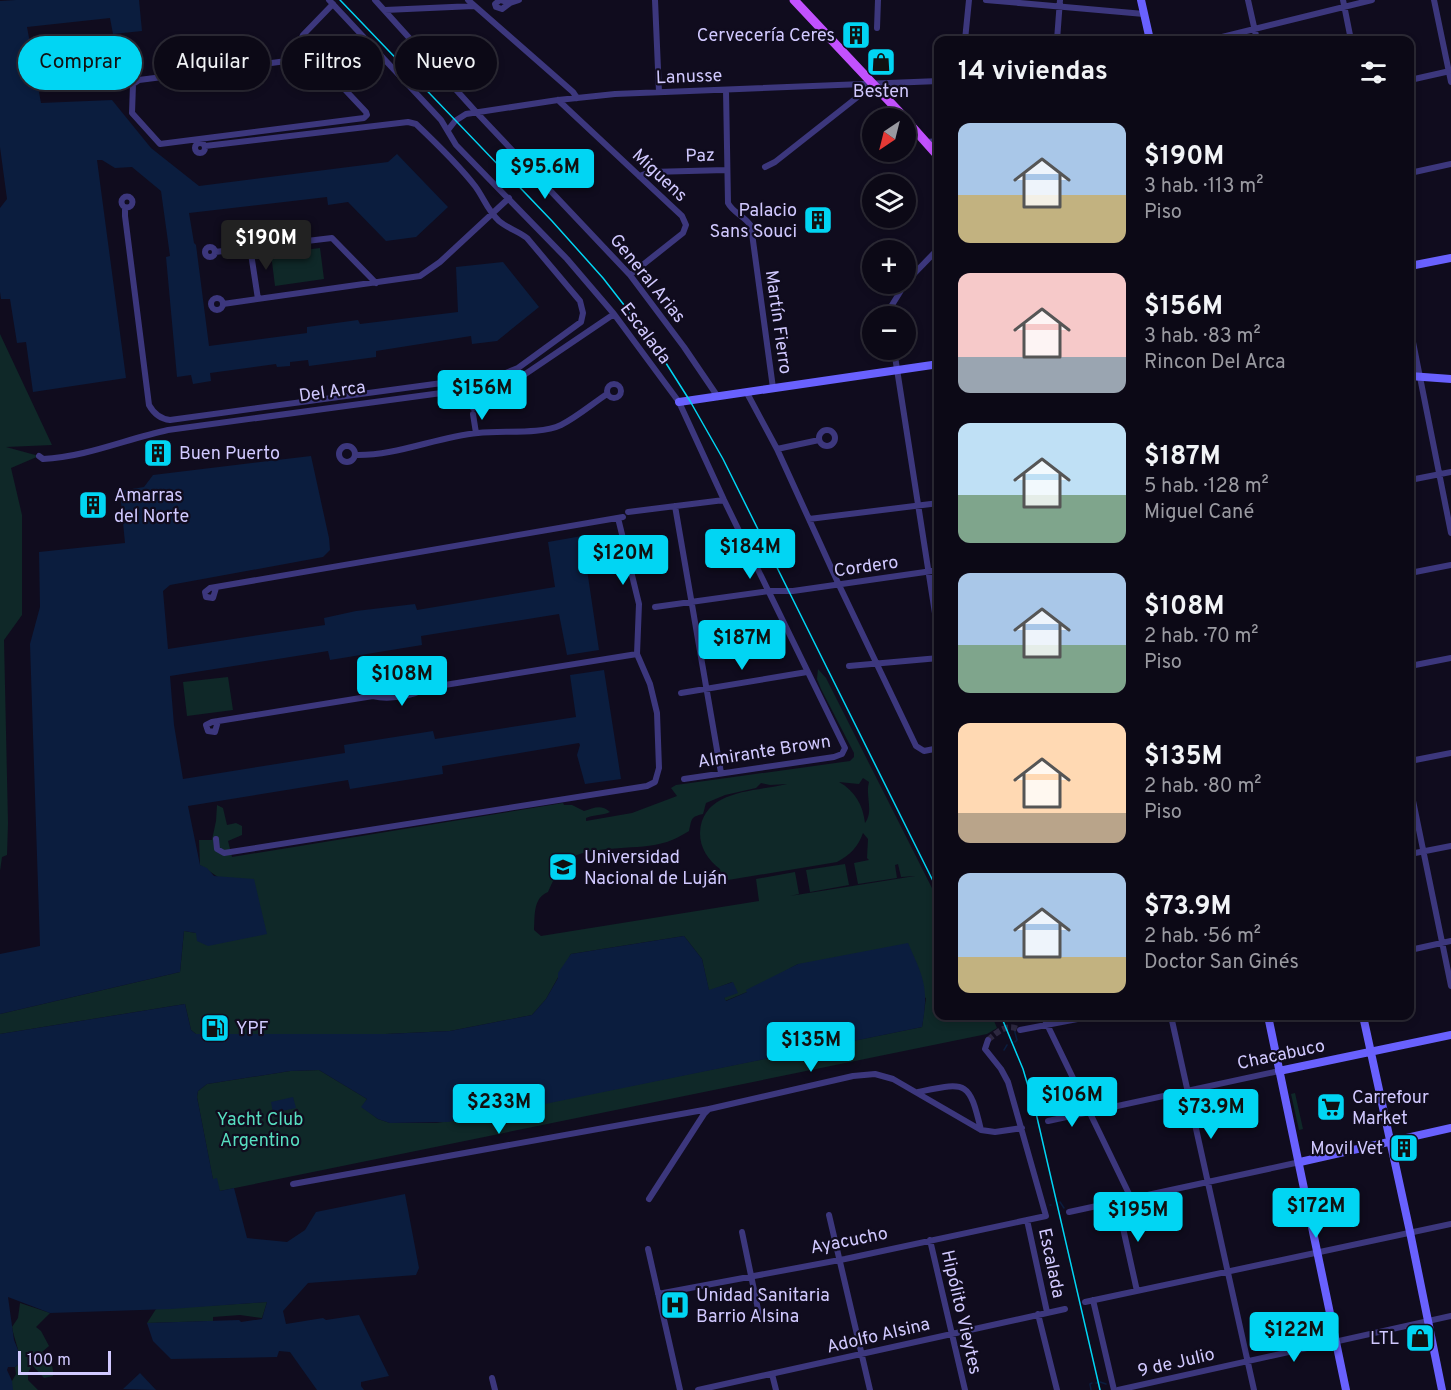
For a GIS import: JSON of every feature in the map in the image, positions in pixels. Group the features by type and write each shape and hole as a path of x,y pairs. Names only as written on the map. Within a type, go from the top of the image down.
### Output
{"main road":[{"path":"794,0 895,108"},
{"path":"1141,0 1149,36"},
{"path":"916,131 934,151"},
{"path":"1414,265 1451,258"},
{"path":"679,402 934,365"},
{"path":"1414,376 1451,379"},
{"path":"1269,1020 1347,1390"},
{"path":"1364,1020 1442,1390"},
{"name":"Chacabuco","path":"1279,1071 1451,1035"},
{"path":"1300,1162 1451,1128"}],"street":[{"name":"General Arias","path":"375,0 477,113 630,275 718,397"},
{"path":"468,0 553,74 577,98"},
{"path":"510,3 519,0"},
{"path":"655,0 659,92"},
{"path":"877,28 878,0"},
{"path":"965,36 969,0"},
{"path":"986,0 1060,3 1144,14"},
{"path":"1248,0 1256,36"},
{"path":"1226,36 1343,4 1372,0"},
{"path":"1434,0 1451,82"},
{"path":"302,36 331,2"},
{"name":"Escalada","path":"331,2 417,92 448,130 456,145 567,259 614,314 679,402 723,500 845,748"},
{"path":"1057,36 1060,3"},
{"path":"1343,4 1350,36"},
{"path":"385,10 474,6"},
{"path":"282,62 139,80 133,84 132,113 160,144 364,118 366,112 345,90"},
{"path":"1414,79 1450,71"},
{"name":"Lanusse","path":"448,130 458,118 466,114 577,98 659,92 934,81"},
{"path":"765,167 775,162 874,84"},
{"name":"Martín Fierro","path":"726,90 728,203 751,226 773,388"},
{"name":"Miguens","path":"558,100 682,216 686,225 683,233 630,275"},
{"path":"125,207 124,216 149,405 163,419 170,420 501,375 518,368 577,326 583,318 583,306 574,293 527,238 500,222 485,206 475,185 421,129 408,122 205,146"},
{"path":"926,142 934,141"},
{"path":"1414,171 1451,164"},
{"name":"Paz","path":"639,176 651,172 726,170"},
{"path":"223,304 420,276 430,270 509,198"},
{"path":"215,252 332,238 376,283"},
{"path":"250,247 258,299"},
{"path":"916,272 934,253"},
{"name":"Del Arca","path":"39,456 43,459 71,456 168,430 515,381 614,314"},
{"path":"895,360 934,606"},
{"path":"1414,376 1451,533"},
{"path":"471,389 476,433"},
{"path":"747,393 777,449 838,585 916,746 920,750 934,749"},
{"path":"355,455 381,454 476,433 513,432 560,425 607,394"},
{"path":"777,449 819,440"},
{"path":"1414,479 1451,472"},
{"path":"216,588 675,506 723,500"},
{"path":"809,519 934,504"},
{"path":"675,506 721,773"},
{"path":"216,839 217,849 224,853 652,784 659,775 657,713 650,684 636,654 640,614 623,516"},
{"path":"1414,572 1451,565"},
{"name":"Cordero","path":"655,607 934,571"},
{"path":"218,721 373,696 381,698 419,693 426,688 636,654"},
{"path":"849,666 934,658"},
{"path":"1414,665 1451,658"},
{"path":"681,693 807,672"},
{"name":"Almirante Brown","path":"684,779 834,757 842,754 845,748"},
{"path":"1414,760 1451,753"},
{"path":"1414,806 1451,986"},
{"path":"1414,853 1451,846"},
{"path":"1414,949 1451,941"},
{"path":"1044,1020 1131,1198"},
{"path":"1020,1030 1073,1020"},
{"path":"1172,1020 1254,1390"},
{"name":"Escalada","path":"988,1040 985,1049 1008,1082 1046,1216"},
{"name":"Chacabuco","path":"1048,1121 1279,1071"},
{"path":"293,1184 710,1109 867,1074 893,1078 981,1130 995,1132 1022,1128"},
{"path":"918,1092 954,1085 967,1090 973,1098 981,1130"},
{"path":"649,1199 704,1114 710,1109"},
{"path":"1069,1212 1300,1162"},
{"path":"1117,1202 1137,1291"},
{"path":"829,1215 870,1390"},
{"name":"Ayacucho","path":"658,1294 1046,1216"},
{"name":"Escalada","path":"1027,1220 1047,1312"},
{"path":"1085,1302 1451,1224"},
{"path":"742,1232 759,1314"},
{"name":"Hipólito Vieytes","path":"930,1240 965,1390"},
{"path":"648,1250 680,1390"},
{"path":"1093,1300 1116,1390"},
{"name":"Adolfo Alsina","path":"698,1390 1065,1309"},
{"name":"Escalada","path":"1038,1314 1057,1390"},
{"name":"9 de Julio","path":"1116,1390 1451,1316"},
{"path":"772,1374 776,1390"},
{"path":"492,1378 495,1390"}],"green space":[{"path":"320,248 324,279 275,286 271,254"},
{"path":"0,334 52,445 6,447 39,456 11,468 22,515 22,615 4,640 8,823 7,855 2,857 0,871"},
{"name":"Yacht Club Argentino","path":"818,669 826,678 934,892 934,1020 994,1020 997,1028 987,1034 220,1191 213,1180 197,1097 198,1091 207,1084 290,1071 319,1070 367,1099 362,1107 378,1119 390,1123 436,1123 471,1118 922,1027 926,998 798,964 747,992 725,1001 724,998 732,982 709,991 702,959 684,936 571,954 546,999 532,1015 450,1031 386,1034 196,1034 191,1030 185,1004 0,1034 0,1014 180,972 184,931 196,933 218,877 200,865 199,840 212,840 217,805 223,808 227,825 236,823 242,826 242,835 228,841 232,857 563,803 584,811 600,807 610,812 586,818 586,821 632,813 677,796 671,788 676,785 850,761 854,753 817,679","holes":["863,778 869,782 869,813 865,823 857,799 839,782 859,784","761,783 787,784 746,791 720,800 710,808 703,819 700,833 701,844 708,858 720,869 722,881 837,862 853,850 863,833 868,839 867,858 869,860 854,863 858,884 897,878 895,865 898,864 901,877 915,876 790,896 799,894 795,872 756,879 759,901 541,936 534,930 537,903 548,892 564,863 576,855 671,841 689,831 692,819 703,814 706,803 725,795 756,788"]},
{"path":"228,677 233,710 187,716 183,682"},
{"path":"845,864 849,885 810,892 806,870"},
{"path":"1295,1093 1303,1129 1299,1130 1291,1094"},
{"path":"267,1302 262,1318 240,1315 213,1317 213,1321 147,1323 156,1309"},
{"path":"20,1303 50,1313 36,1327 41,1331 49,1346 42,1352 51,1362 53,1376 44,1378 32,1365 28,1373 28,1380 38,1390 13,1390 12,1388 12,1381 16,1374 15,1367 20,1363 12,1327 18,1318"}],"water":[{"path":"139,0 142,31 113,34 110,18 27,27 29,36 18,36 18,90 39,90 41,103 112,100 151,148 199,186 388,162 397,154 448,207 416,237 386,241 348,202 328,205 327,197 189,213 196,245 209,346 307,333 307,327 358,320 360,324 458,312 456,267 503,262 539,307 497,341 472,344 471,336 376,351 376,357 309,366 308,360 290,362 290,366 277,367 276,364 210,373 211,381 193,384 191,375 177,377 166,257 170,256 161,191 132,167 115,168 102,160 97,160 126,378 33,392 26,342 17,343 10,299 1,299 0,292 0,208 7,199 0,147 0,1"},
{"path":"311,456 330,550 323,557 170,585 163,591 168,649 325,625 324,618 356,611 415,604 417,610 555,587 548,542 582,536 599,650 567,655 559,614 421,636 422,645 330,660 328,651 170,676 174,725 183,779 345,753 344,745 433,731 435,739 576,717 570,675 604,670 621,779 585,784 577,755 579,743 442,766 443,774 350,789 348,780 188,806 200,865 207,868 214,876 254,879 267,934 208,946 197,941 196,933 184,931 180,972 0,1014 0,954 40,946 30,644 40,607 39,552 125,543 120,491 144,487 153,475"},
{"path":"684,936 702,959 709,990 733,982 738,993 724,998 726,1001 798,964 908,943 924,984 925,1002 922,1027 448,1122 390,1123 378,1119 361,1107 367,1099 319,1070 290,1071 207,1084 198,1091 197,1097 213,1179 217,1178 220,1191 234,1188 247,1238 287,1242 305,1230 316,1212 405,1194 419,1268 416,1275 308,1283 283,1311 286,1324 359,1315 389,1376 361,1382 364,1390 317,1390 290,1352 279,1351 277,1357 171,1359 153,1341 147,1323 239,1320 241,1322 262,1319 267,1302 171,1309 50,1313 8,1297 20,1363 15,1367 8,1367 7,1370 13,1390 0,1390 0,1034 185,1004 191,1030 196,1034 386,1034 450,1031 532,1015 546,999 558,978 558,973 571,954"},
{"path":"293,1097 296,1108 273,1113 271,1102"},
{"path":"140,1373 156,1390 123,1389"}],"waterway":[{"path":"1014,1029 1017,1040 1015,1042"},
{"path":"1004,1050 1007,1045"},
{"path":"1060,1202 1064,1208"},
{"path":"1100,1382 1106,1384"},
{"path":"1091,1390 1090,1384 1092,1383"}],"tunnel":[{"path":"988,1040 1007,1028 1020,1030"}],"tram line":[{"path":"340,0 552,221 603,278 652,341 723,459 934,883"},
{"path":"1003,1020 1023,1069 1036,1113 1100,1390"}],"place":[{"name":"Cervecería Ceres","path":"856,35"},
{"name":"Besten","path":"881,62"},
{"name":"Palacio Sans Souci","path":"818,220"},
{"name":"Buen Puerto","path":"158,453"},
{"name":"Amarras del Norte","path":"93,505"},
{"name":"Universidad Nacional de Luján","path":"563,867"},
{"name":"YPF","path":"215,1028"},
{"name":"Carrefour Market","path":"1331,1107"},
{"name":"Movil Vet","path":"1404,1148"},
{"name":"Unidad Sanitaria Barrio Alsina","path":"675,1305"},
{"name":"LTL","path":"1420,1338"}]}
